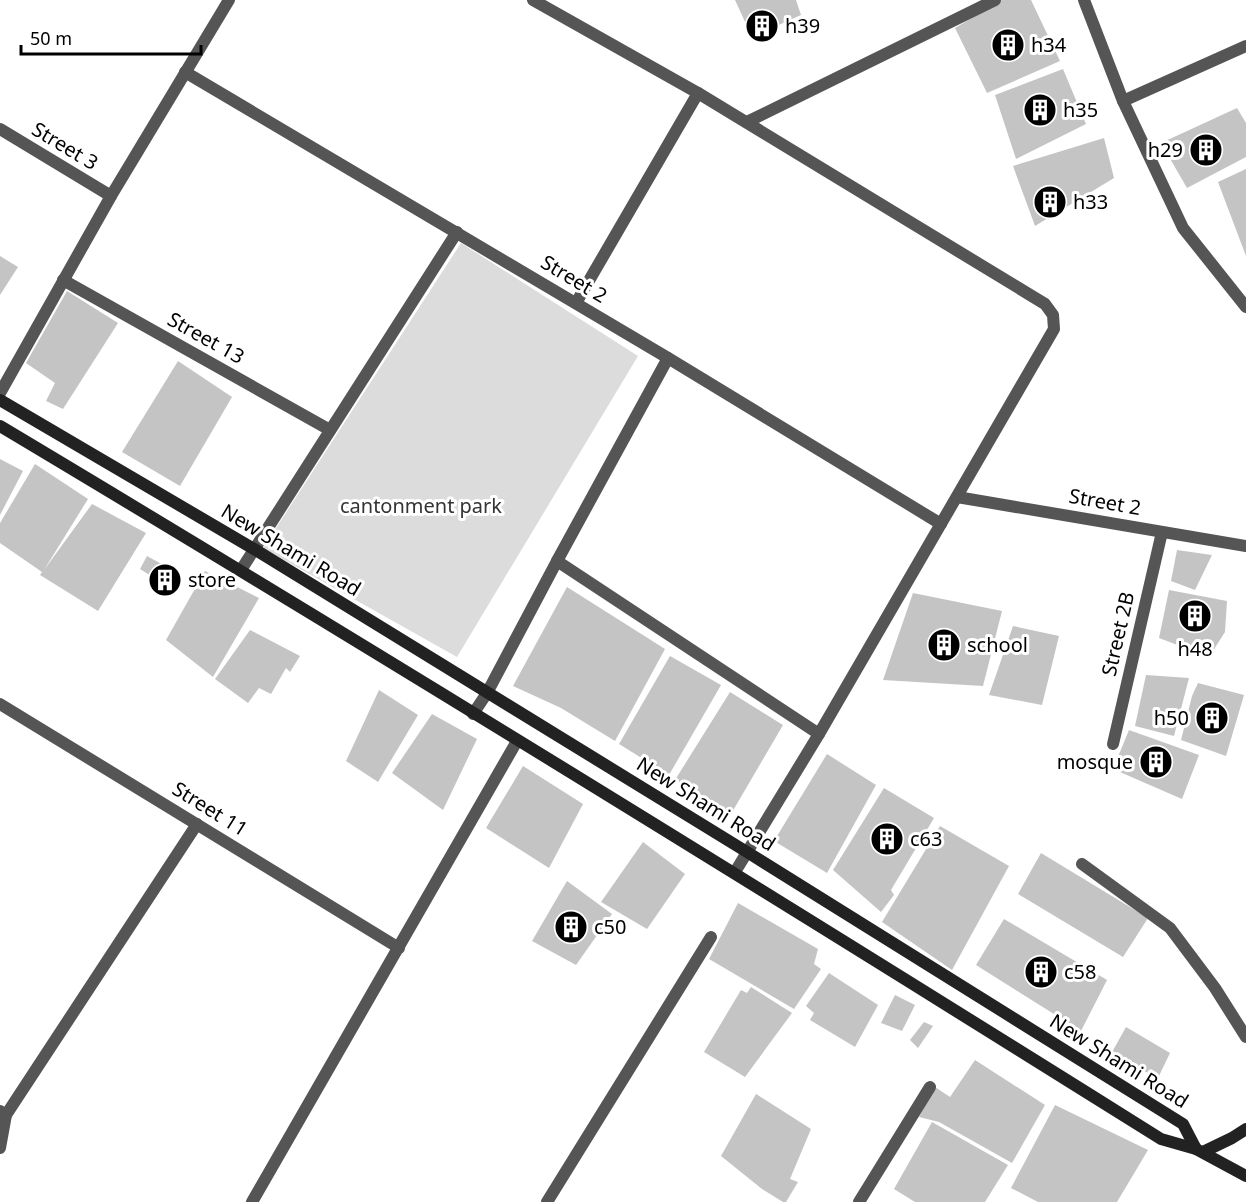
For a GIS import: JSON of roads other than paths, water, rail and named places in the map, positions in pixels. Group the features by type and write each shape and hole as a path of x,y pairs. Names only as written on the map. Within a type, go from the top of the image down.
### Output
{"street":[{"path":"0,393 111,196 229,0"},
{"path":"533,0 747,122 1045,304 1053,315 1054,329 819,734 735,872"},
{"path":"747,122 996,0"},
{"path":"1084,0 1123,101 1183,228 1246,307"},
{"path":"1123,101 1246,46"},
{"name":"Street 2","path":"185,72 669,358 941,524"},
{"path":"576,303 699,93"},
{"name":"Street 3","path":"0,129 111,196"},
{"path":"241,570 457,232"},
{"name":"Street 13","path":"63,280 330,430"},
{"path":"472,714 487,693 669,358"},
{"name":"New Shami Road","path":"0,400 254,549 747,852 1183,1124 1200,1150"},
{"path":"0,426 241,570 472,714 735,872 1161,1139 1200,1150 1246,1176"},
{"name":"Street 2","path":"957,497 1246,546"},
{"name":"Street 2B","path":"1113,744 1162,532"},
{"path":"557,561 819,734"},
{"name":"Street 11","path":"0,704 399,948"},
{"path":"252,1202 518,741"},
{"path":"0,1148 3,1113 197,824"},
{"path":"1082,864 1170,927 1215,988 1246,1037"},
{"path":"547,1202 711,937"},
{"path":"859,1202 930,1087"},
{"path":"1200,1150 1232,1138 1246,1129"}],"place":[{"name":"h39","path":"762,26"},
{"name":"h34","path":"1008,45"},
{"name":"h35","path":"1040,110"},
{"name":"h29","path":"1206,150"},
{"name":"h33","path":"1050,202"},
{"name":"store","path":"165,580"},
{"name":"h48","path":"1195,616"},
{"name":"school","path":"944,645"},
{"name":"h50","path":"1212,718"},
{"name":"mosque","path":"1156,762"},
{"name":"c63","path":"887,839"},
{"name":"c50","path":"571,927"},
{"name":"c58","path":"1041,972"}],"park label":[{"name":"cantonment park","path":"421,506"}]}
